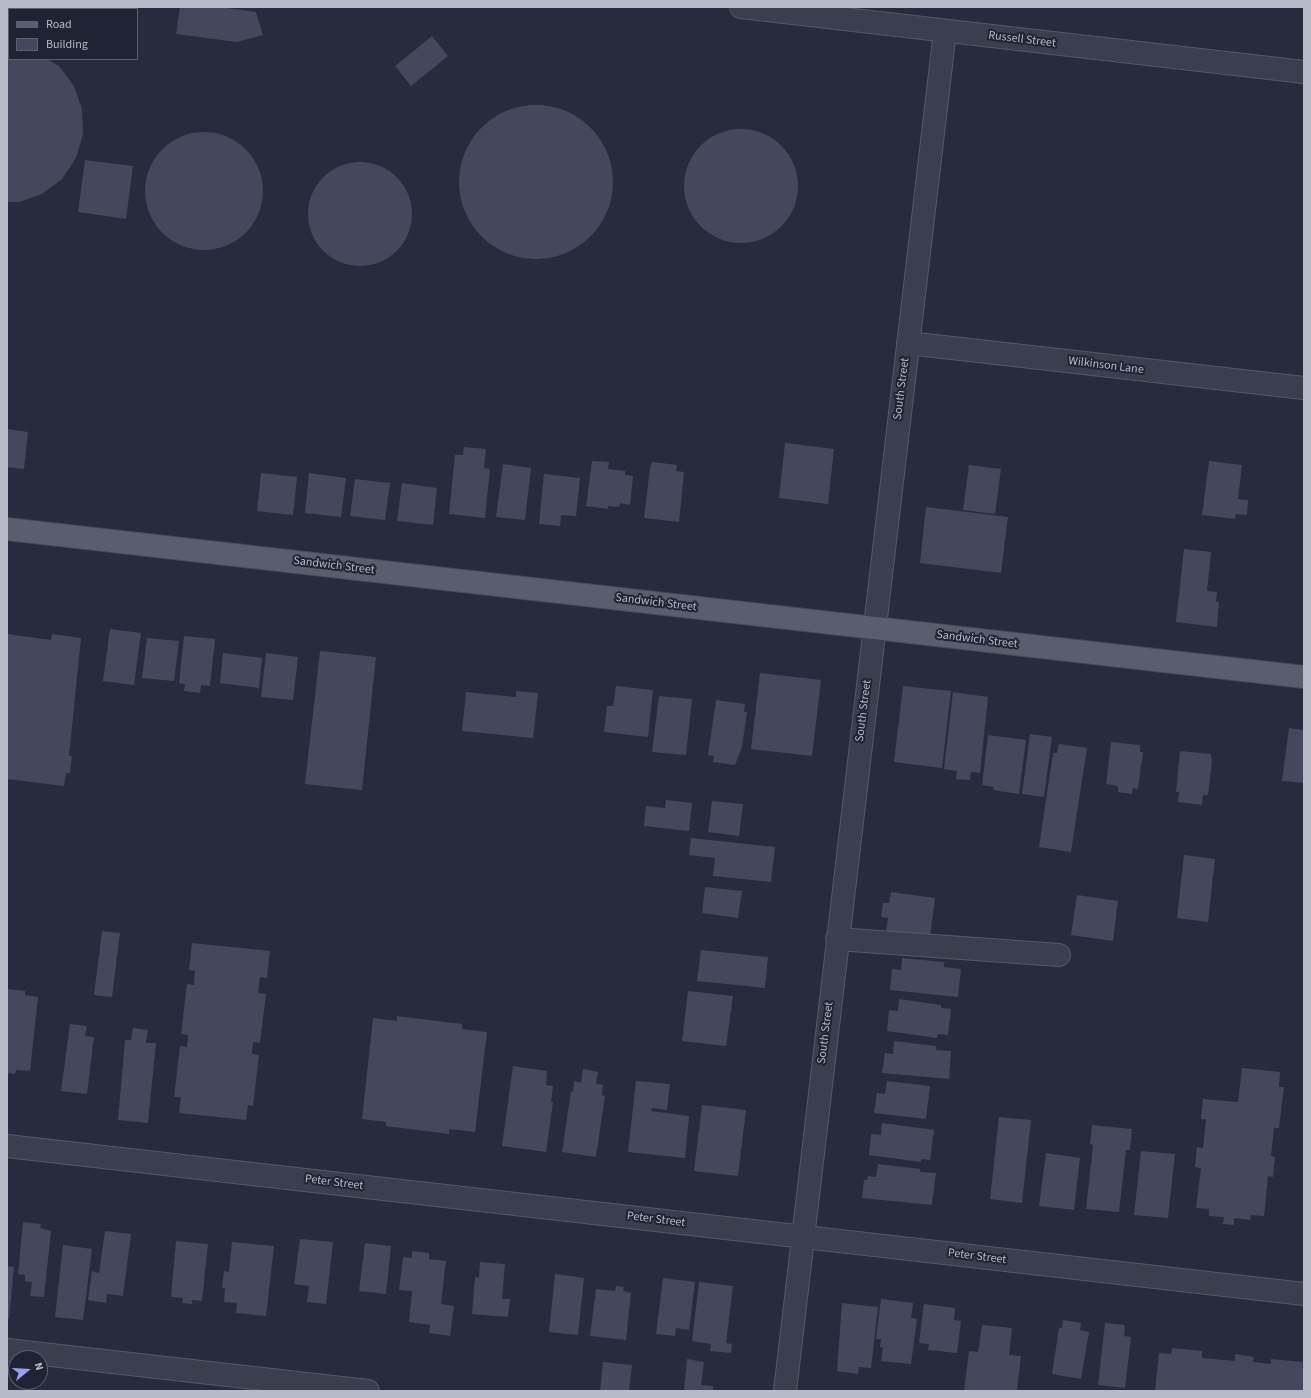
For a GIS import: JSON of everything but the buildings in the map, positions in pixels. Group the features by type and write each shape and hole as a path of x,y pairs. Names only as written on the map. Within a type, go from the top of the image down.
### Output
{"main road":[{"name":"Sandwich Street","path":"7,529 1304,677"}],"street":[{"name":"Russell Street","path":"740,7 1304,72"},
{"name":"South Street","path":"784,1391 945,31"},
{"name":"Wilkinson Lane","path":"908,343 1304,388"},
{"path":"837,939 1059,955"},
{"name":"Peter Street","path":"7,1146 1304,1294"},
{"path":"7,1350 368,1391"}]}
